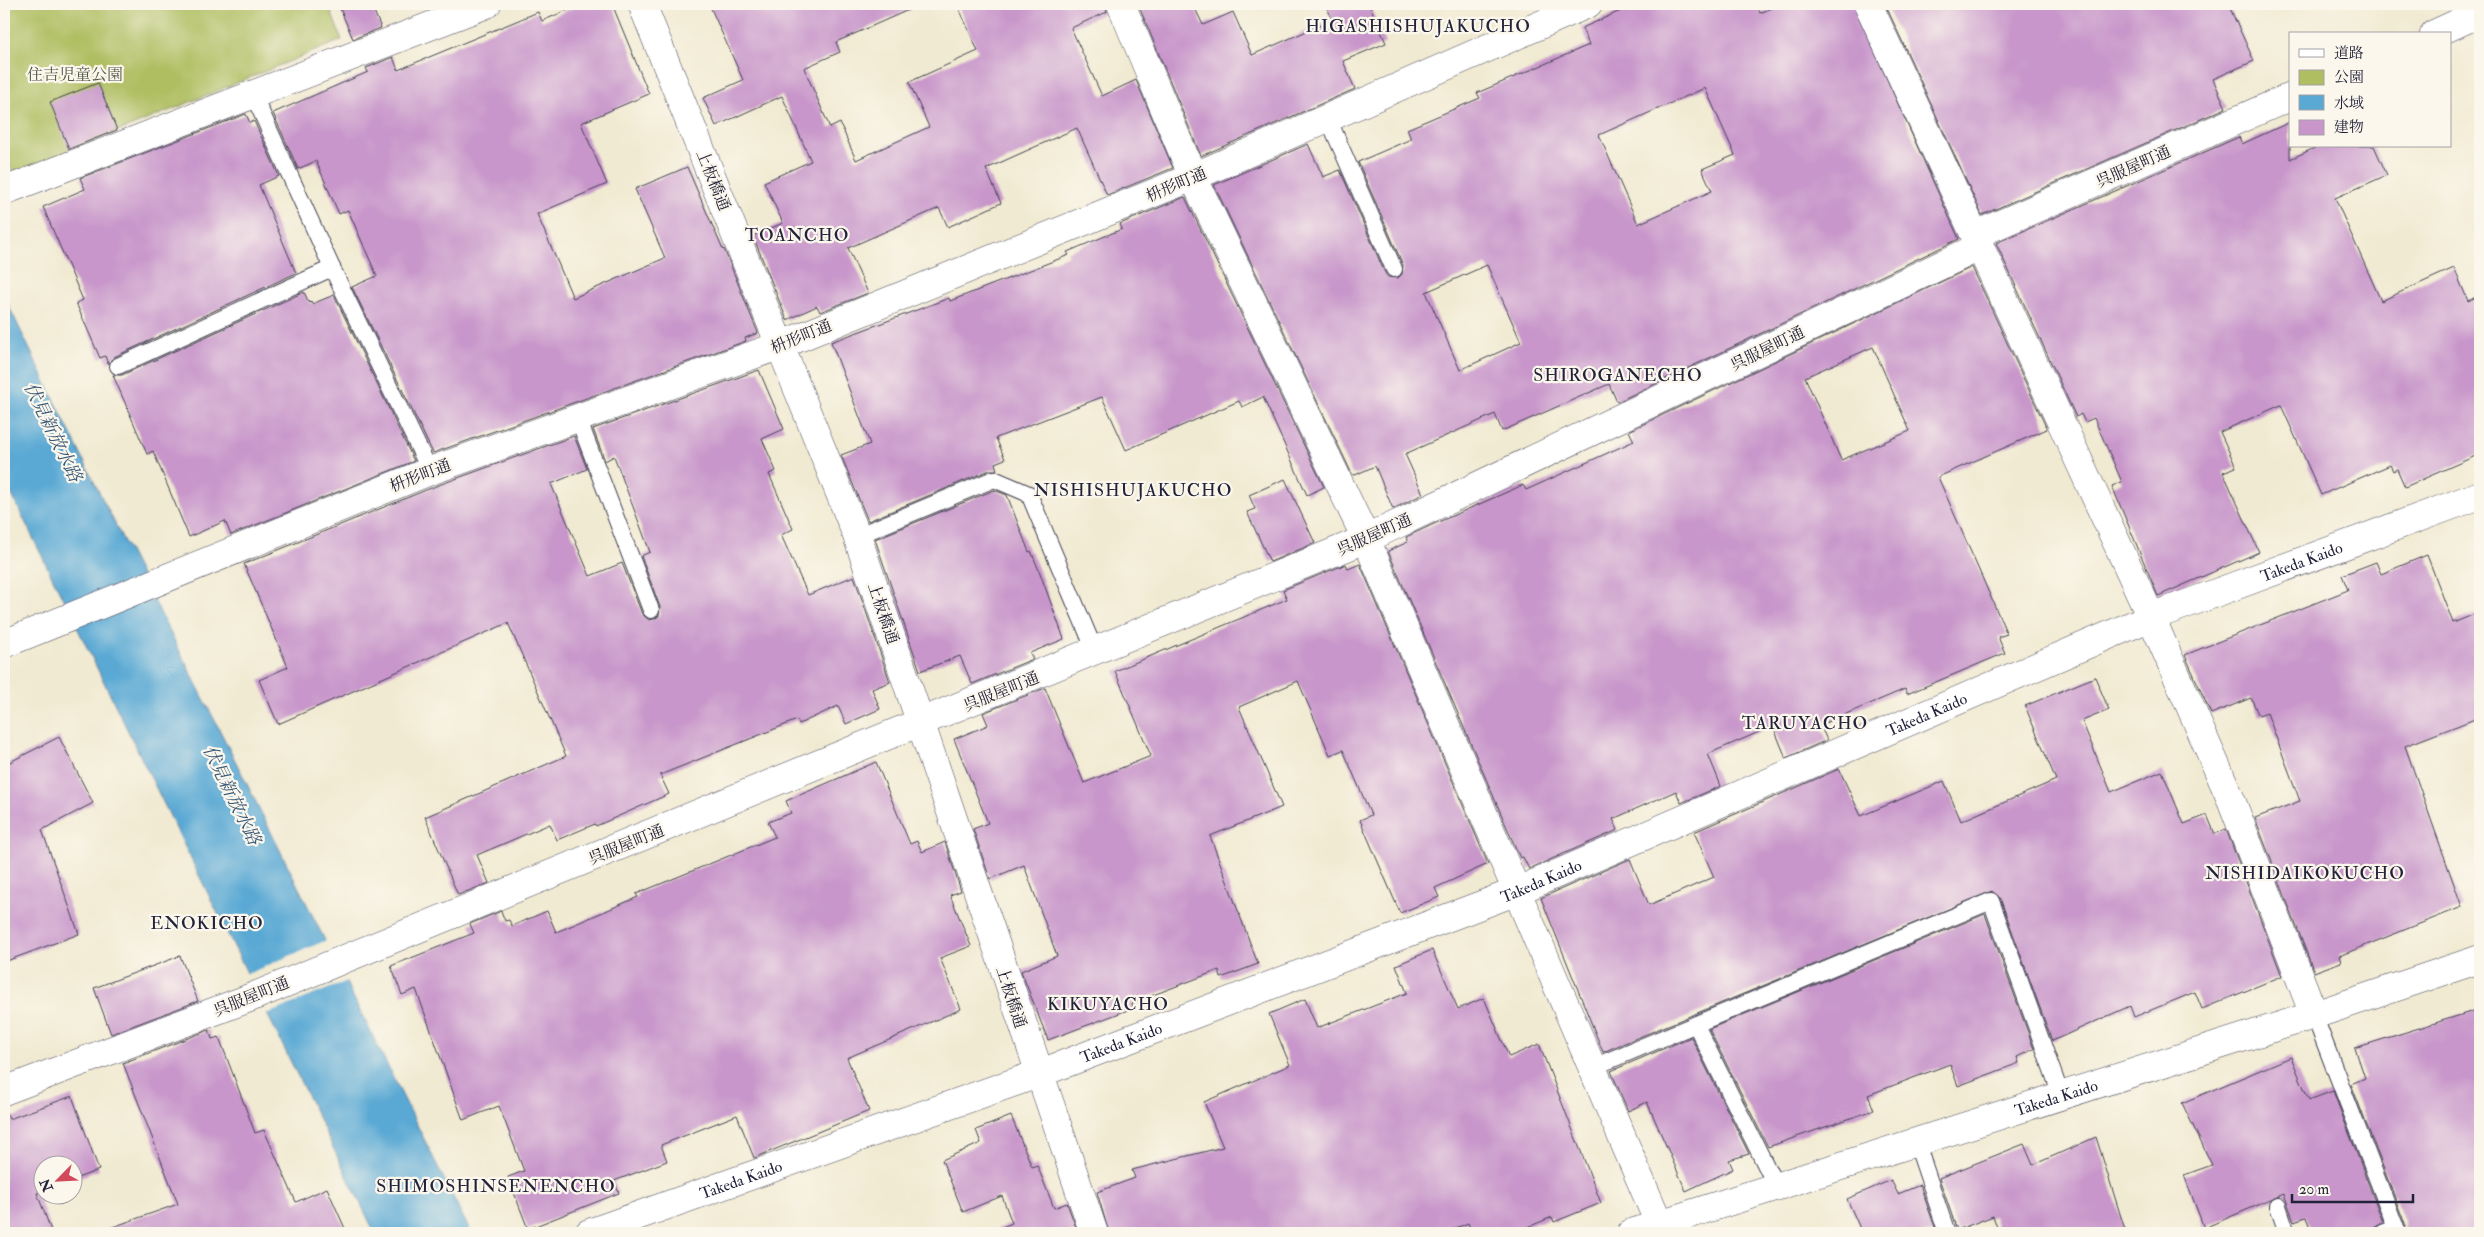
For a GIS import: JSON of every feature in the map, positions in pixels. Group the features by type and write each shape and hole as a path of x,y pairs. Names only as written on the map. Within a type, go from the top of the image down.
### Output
{"street":[{"path":"4,192 487,4"},
{"name":"上板橋通","path":"642,4 857,536 922,723 1038,1074 1094,1233"},
{"path":"1122,4 1193,177 1366,540 1661,1228"},
{"name":"枡形町通","path":"4,644 430,471 781,344 1193,177 1588,4"},
{"path":"1868,4 2151,617 2232,802 2314,1015"},
{"path":"2439,32 2480,14"},
{"name":"呉服屋町通","path":"4,1091 247,998 1366,540 1977,241 2289,97"},
{"name":"Takeda Kaido","path":"589,1233 1038,1074 1516,892 2151,617 2480,495"},
{"name":"Takeda Kaido","path":"1631,1233 1661,1228 1776,1186 2314,1015 2480,959"}],"lane":[{"path":"253,94 332,268 430,471"},
{"path":"1328,118 1394,269"},
{"path":"118,366 332,268"},
{"path":"578,418 651,610"},
{"path":"857,536 994,480 1029,494 1095,651"},
{"path":"1592,1068 1991,900 2061,1095"},
{"path":"2314,1015 2396,1228 2383,1233"},
{"path":"1696,1025 1776,1186"},
{"path":"1916,1141 1947,1233"},
{"path":"2278,1206 2287,1233"}],"green space":[{"name":"住吉児童公園","path":"4,4 328,4 342,40 14,174 4,154"}],"water":[{"name":"伏見新放水路","path":"4,296 101,496 471,1233 375,1233 4,479"}],"pier":[{"path":"327,940 347,981 265,1015 245,975"}],"building":[{"path":"338,4 371,4 381,28 353,39"},
{"path":"582,4 612,4 649,94 581,123 607,184 537,214 573,298 665,258 635,189 687,167 724,249 758,333 745,338 746,341 433,453 352,287 377,276 348,210 339,214 316,161 298,169 273,113 368,72 366,68 393,57 398,70 538,12 542,21"},
{"path":"709,4 922,4 836,42 840,52 804,68 830,128 840,123 856,160 929,127 909,82 978,51 957,4 1106,4 1107,12 1071,28 1102,96 1136,80 1173,168 1107,195 1077,128 986,169 1001,203 948,227 939,208 848,248 868,293 820,312 817,306 787,320 753,236 783,223 764,182 811,161 782,96 716,126 703,98 743,80"},
{"path":"1138,4 1193,4 1203,25 1233,12 1252,55 1332,20 1326,4 1369,4 1386,43 1343,61 1355,89 1201,156"},
{"path":"1636,4 1756,4 1760,13 1781,4 1853,4 1959,239 1617,402 1609,384 1502,431 1495,414 1405,454 1423,494 1393,509 1375,466 1355,475 1352,474 1214,185 1308,144 1323,177 1340,170 1385,273 1388,277 1398,278 1402,274 1403,265 1358,162 1411,139 1407,129 1480,98 1477,93 1589,45 1582,28","holes":["1705,88 1735,155 1702,169 1712,191 1638,224 1599,135","1487,265 1521,342 1460,370 1426,292"]},
{"path":"1885,4 2228,4 2254,61 2213,79 2226,108 1982,215"},
{"path":"98,83 117,130 69,149 50,102"},
{"path":"246,114 250,123 254,121 279,176 259,185 296,273 114,357 108,364 105,356 100,358 76,303 83,300 43,207 85,189 80,178"},
{"path":"2289,122 2290,159 2315,148 2375,148 2387,175 2335,198 2381,301 2454,268 2468,301 2480,295 2480,454 2405,487 2397,469 2393,471 2390,465 2321,495 2281,405 2220,432 2236,467 2223,472 2259,552 2158,596 2112,486 2122,482 2094,418 2085,422 2081,414 2076,417 1996,243 2239,137 2242,144"},
{"path":"1185,197 1324,487 1307,495 1263,397 1242,407 1239,401 1126,450 1102,397 996,438 1005,459 995,463 997,470 990,470 868,521 841,455 870,444 831,342 949,298 950,301 1069,255 1067,252 1122,229 1120,224"},
{"path":"1972,267 2047,429 1938,477 2007,634 1998,637 2005,653 1907,694 1905,689 1820,725 1827,740 1786,758 1773,726 1708,754 1721,786 1681,803 1676,791 1613,819 1618,830 1529,869 1523,857 1520,858 1388,551 1408,542 1406,537 1436,523 1523,485 1526,490 1634,441 1629,431","holes":["1873,347 1910,431 1841,460 1805,377"]},
{"path":"304,292 309,303 311,301 312,304 334,295 414,461 231,535 225,521 189,537 153,451 147,454 113,375 122,375"},
{"path":"759,370 784,429 762,439 776,471 769,474 793,529 781,535 808,595 854,576 890,682 872,689 880,709 846,724 838,706 799,724 797,720 660,775 669,794 596,826 595,824 557,840 550,824 477,855 489,883 458,895 425,817 566,756 508,623 278,724 259,680 288,667 244,564 436,486 574,436 587,469 551,484 590,576 622,563 642,614 649,620 654,619 659,616 660,607 641,556 650,552 614,456 605,461 593,429"},
{"path":"1285,479 1315,543 1270,562 1247,512 1255,509 1249,495"},
{"path":"994,490 1007,495 1029,552 1031,551 1040,573 1064,639 1030,653 1033,659 972,684 960,656 920,671 875,539"},
{"path":"2427,555 2453,623 2480,612 2480,717 2405,746 2462,907 2339,956 2341,962 2314,972 2255,818 2300,801 2267,713 2259,716 2251,698 2211,714 2185,655 2348,590 2342,575 2376,562 2381,574"},
{"path":"1346,564 1348,569 1360,564 1488,864 1435,888 1439,897 1400,913 1360,820 1371,815 1343,750 1330,755 1298,681 1239,707 1282,807 1210,836 1258,964 1221,978 1219,970 1132,1003 1133,1008 1048,1040 1021,971 1057,956 1024,865 990,879 973,829 988,823 954,739 988,725 983,713 1045,688 1084,783 1151,756 1115,671 1287,599 1283,590"},
{"path":"2095,677 2109,710 2082,721 2111,792 2162,771 2184,824 2207,815 2215,834 2226,829 2282,976 2202,1009 2195,992 2134,1017 2130,1006 2052,1041 2000,898 1992,891 1603,1052 1541,898 1630,859 1649,905 1714,877 1694,832 1839,769 1861,816 1944,781 1961,821 2056,780 2025,706"},
{"path":"59,737 93,803 42,830 79,934 4,962 4,765"},
{"path":"876,762 910,844 917,841 922,852 945,842 961,891 950,895 971,946 940,958 961,1009 847,1058 869,1111 754,1158 737,1115 661,1145 667,1161 614,1181 619,1193 528,1229 508,1177 524,1171 499,1106 463,1120 416,989 402,995 391,966 474,933 470,924 501,911 505,921 509,920 512,926 547,911 556,932 566,928 638,897 636,894 775,837 768,822 791,813 786,801"},
{"path":"1985,914 2034,1049 2017,1057 2019,1063 1958,1086 1950,1064 1868,1095 1874,1110 1768,1147 1709,1029"},
{"path":"1432,950 1458,1009 1484,998 1509,1057 1539,1044 1601,1203 1554,1222 1552,1217 1514,1233 1472,1233 1468,1223 1444,1233 1109,1233 1097,1192 1135,1178 1132,1170 1223,1147 1204,1102 1290,1065 1269,1014 1305,999 1317,1028 1407,993 1396,965"},
{"path":"180,956 198,1001 111,1034 94,988"},
{"path":"2480,1009 2480,1233 2404,1233 2405,1224 2351,1084 2365,1078 2355,1048"},
{"path":"209,1030 212,1039 219,1037 255,1133 264,1130 296,1202 327,1188 347,1233 108,1233 107,1229 178,1204 123,1063"},
{"path":"1691,1037 1749,1154 1729,1160 1733,1169 1686,1191 1647,1102 1628,1111 1611,1071"},
{"path":"2291,1057 2309,1100 2333,1091 2383,1222 2376,1226 2373,1233 2312,1233 2306,1217 2294,1221 2284,1194 2204,1228 2184,1175 2212,1165 2182,1103"},
{"path":"72,1096 99,1170 82,1176 82,1154 32,1154 32,1204 41,1204 52,1233 4,1233 4,1115 7,1114 9,1119"},
{"path":"1011,1116 1032,1167 1037,1165 1054,1208 1067,1203 1078,1233 995,1233 995,1230 1012,1223 1002,1196 963,1212 942,1160 981,1143 976,1130"},
{"path":"2096,1137 2126,1233 1999,1233 1993,1216 1957,1230 1939,1178 2024,1144 2033,1165"},
{"path":"1891,1180 1898,1194 1920,1185 1937,1233 1862,1233 1847,1199"}],"district":[{"name":"HIGASHISHUJAKUCHO","path":"1418,26"},
{"name":"TOANCHO","path":"797,235"},
{"name":"SHIROGANECHO","path":"1618,375"},
{"name":"NISHISHUJAKUCHO","path":"1133,490"},
{"name":"TARUYACHO","path":"1805,723"},
{"name":"NISHIDAIKOKUCHO","path":"2305,873"},
{"name":"ENOKICHO","path":"207,923"},
{"name":"KIKUYACHO","path":"1108,1004"},
{"name":"SHIMOSHINSENENCHO","path":"496,1186"}]}
